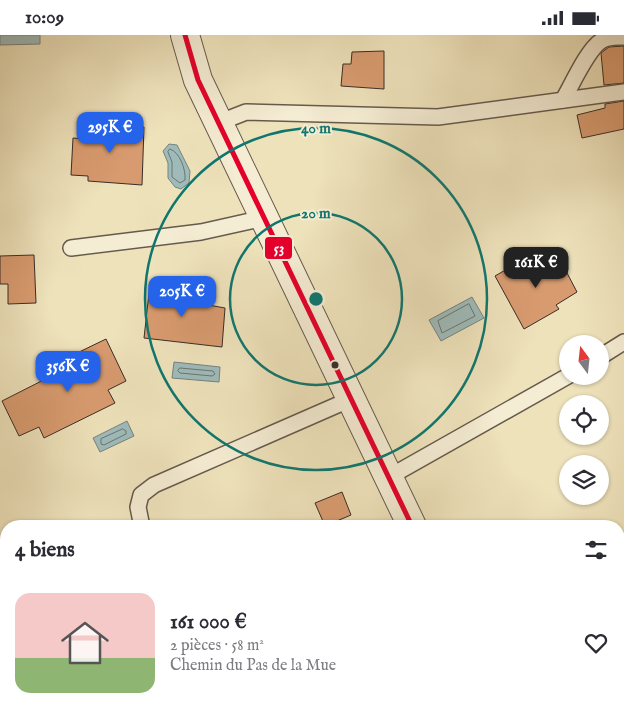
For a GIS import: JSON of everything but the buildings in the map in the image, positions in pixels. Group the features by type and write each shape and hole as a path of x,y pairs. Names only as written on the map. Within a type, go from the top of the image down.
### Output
{"street":[{"path":"185,35 198,80 409,520"}],"lane":[{"path":"563,100 590,53 601,41 612,37 624,37"},
{"path":"218,123 246,112 438,117 624,92"},
{"path":"70,248 201,232 264,218"},
{"path":"609,351 624,342"},
{"path":"389,477 559,381"},
{"path":"141,520 138,507 141,495 154,485 351,399"}],"water":[{"path":"0,35 40,35 40,44 0,45"},
{"path":"169,144 177,145 190,171 189,183 181,189 175,187 168,178 168,163 163,151"},
{"path":"472,297 484,318 441,341 429,320"},
{"path":"174,362 220,367 219,382 172,378"},
{"path":"127,421 134,436 100,452 93,438"}],"transit line":[{"name":"53","path":"185,35 198,80 409,520"}]}
